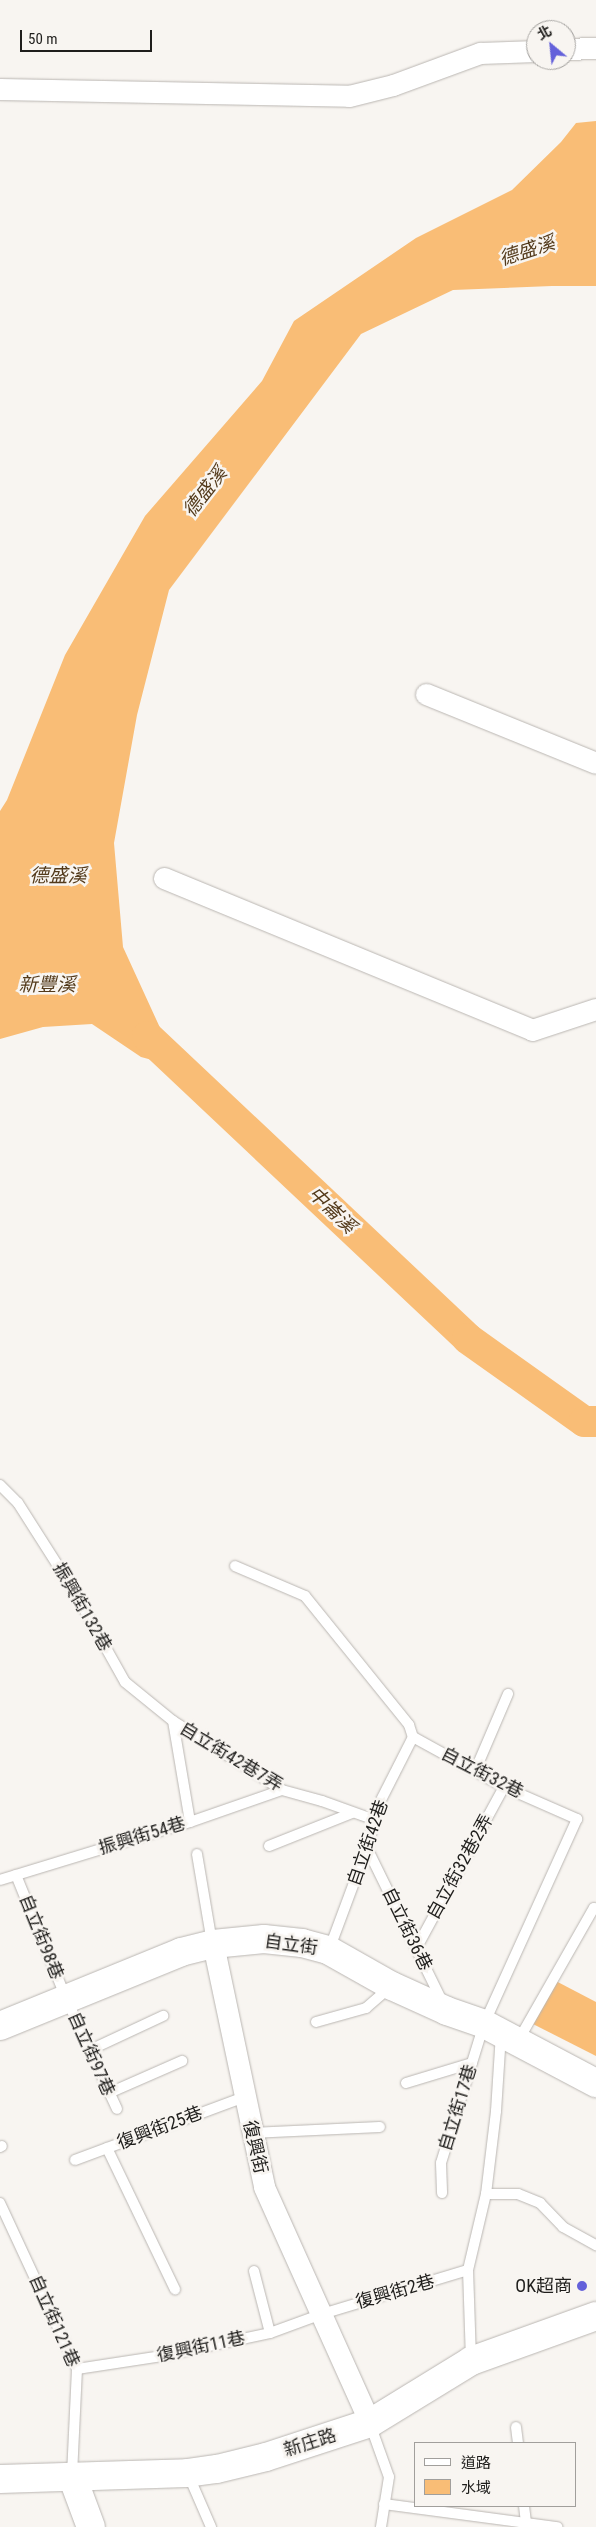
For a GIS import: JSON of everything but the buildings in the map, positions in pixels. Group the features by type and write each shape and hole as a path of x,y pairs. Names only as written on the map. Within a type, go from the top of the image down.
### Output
{"street":[{"path":"576,49 596,48"},
{"path":"0,89 349,96 394,85 480,53 526,51"},
{"path":"426,694 596,763"},
{"path":"164,878 532,1030 596,1009"},
{"name":"自立街","path":"0,2026 181,1952 212,1944 264,1939 302,1943 328,1950 392,1986 501,2033 596,2083"},
{"name":"復興街","path":"212,1944 264,2187 370,2423"},
{"name":"新庄路","path":"0,2478 187,2473 217,2469 266,2457 370,2423 472,2361 596,2317"},
{"path":"72,2476 90,2527"}],"lane":[{"name":"振興街132巷","path":"0,1486 18,1504 74,1591 125,1682 173,1722"},
{"path":"235,1566 305,1596 409,1724 413,1737"},
{"path":"475,1771 508,1694"},
{"name":"自立街42巷7弄","path":"173,1722 282,1790 322,1801 375,1820"},
{"path":"173,1722 190,1822"},
{"name":"自立街32巷","path":"413,1737 504,1787 578,1819 501,2033"},
{"name":"自立街42巷","path":"328,1950 367,1848 380,1802 413,1737"},
{"name":"自立街32巷2弄","path":"417,1947 504,1787"},
{"name":"振興街54巷","path":"0,1880 190,1822 282,1790"},
{"path":"269,1846 352,1813"},
{"name":"自立街36巷","path":"367,1848 447,2011"},
{"name":"復興街","path":"196,1854 212,1944"},
{"name":"自立街98巷","path":"16,1875 66,1998"},
{"path":"472,2361 468,2270 486,2194 501,2033 594,1908 596,1909"},
{"path":"316,2022 366,2008 392,1986"},
{"name":"自立街97巷","path":"66,1998 116,2109"},
{"path":"90,2050 163,2016"},
{"name":"自立街17巷","path":"442,2193 441,2163 472,2063 501,2033"},
{"path":"109,2093 182,2062"},
{"path":"406,2083 472,2063"},
{"name":"復興街25巷","path":"75,2160 244,2097"},
{"path":"252,2133 380,2127"},
{"path":"107,2148 175,2289"},
{"path":"486,2194 518,2194 540,2204 563,2227 596,2245"},
{"name":"自立街121巷","path":"0,2203 77,2369 72,2476"},
{"name":"復興街2巷","path":"322,2314 468,2270"},
{"path":"254,2271 270,2333"},
{"name":"復興街11巷","path":"77,2369 162,2356 270,2333 322,2314"},
{"path":"370,2423 389,2476 381,2527"},
{"path":"516,2427 518,2442"},
{"path":"187,2473 211,2527"},
{"path":"384,2504 557,2527"},
{"path":"524,2507 526,2523"}],"water":[{"name":"德盛溪","path":"596,121 596,286 453,290 361,334 169,590 137,715 114,843 123,947 178,1067 141,1057 92,1024 43,1027 0,1039 0,811 7,800 65,655 145,516 262,381 294,321 416,238 512,190 561,142 576,123"},
{"path":"552,1979 596,2002 596,2056 531,2023"}],"waterway":[{"name":"中崙溪","path":"147,1036 467,1338 584,1421 596,1421"}],"place":[{"name":"OK超商","path":"582,2286"}],"water label":[{"name":"新豐溪","path":"47,985"}]}
